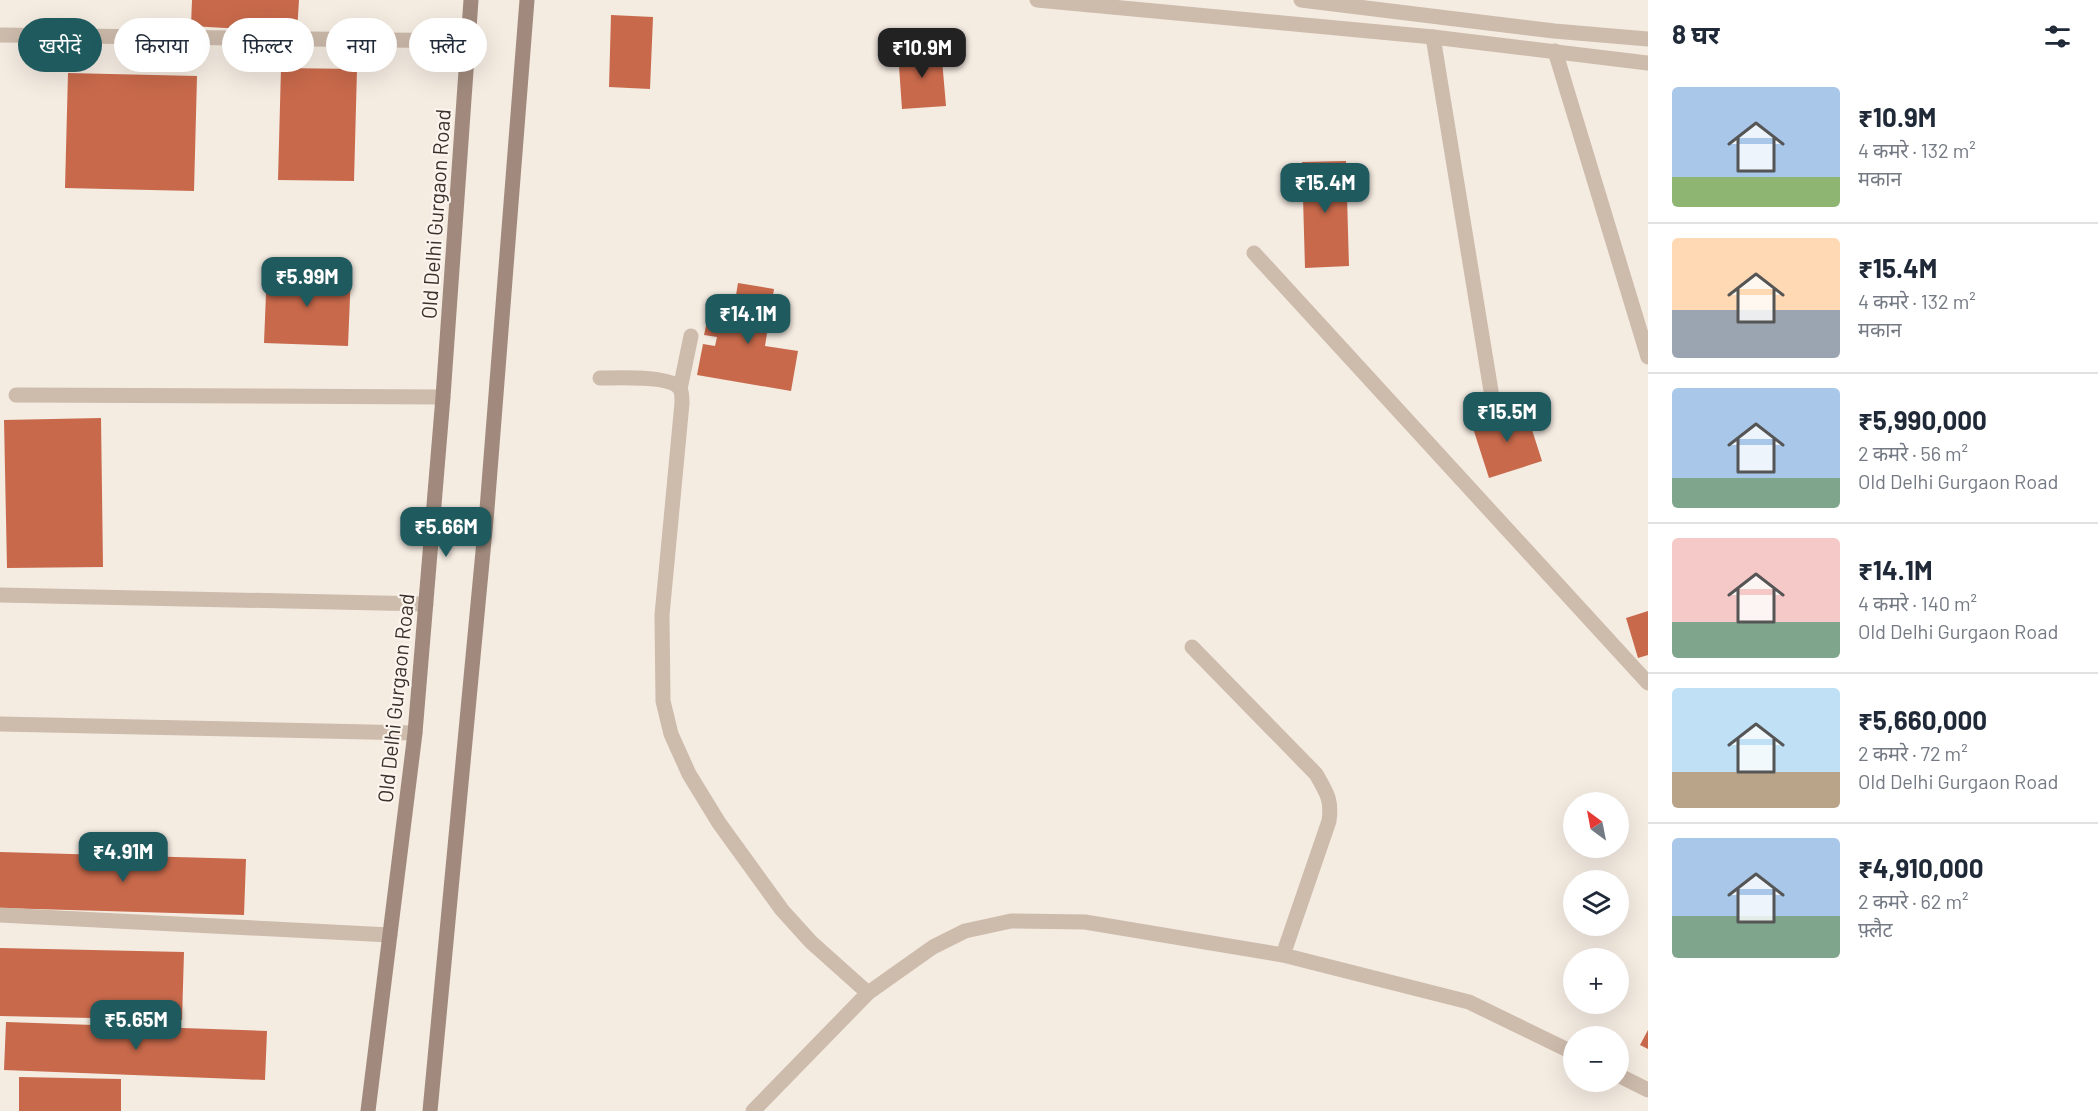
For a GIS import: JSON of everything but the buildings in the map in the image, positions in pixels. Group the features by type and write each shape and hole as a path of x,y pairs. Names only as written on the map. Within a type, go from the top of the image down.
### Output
{"main road":[{"name":"Old Delhi Gurgaon Road","path":"470,18 471,0"},
{"path":"430,1111 487,509 527,0"},
{"name":"Old Delhi Gurgaon Road","path":"368,1111 415,733 443,397 466,72"}],"street":[{"path":"1037,0 1432,37 1648,63"},
{"path":"1301,0 1554,31 1648,39"},
{"path":"0,35 409,40"},
{"path":"1432,37 1492,397"},
{"path":"1555,51 1648,357"},
{"path":"1254,253 1648,683"},
{"path":"691,336 680,389 682,403 662,615 663,701 671,734 689,774 718,823 782,910 811,942 868,993"},
{"path":"600,378 662,380 674,383 680,389"},
{"path":"16,395 443,397"},
{"path":"0,595 426,603"},
{"path":"1192,646 1316,774 1326,790 1331,806 1329,821 1283,955"},
{"path":"0,724 415,733"},
{"path":"0,915 390,935"},
{"path":"753,1111 868,993 933,947 965,932 1011,921 1085,922 1283,955 1469,1002 1563,1048"},
{"path":"1629,1080 1648,1090"}]}
